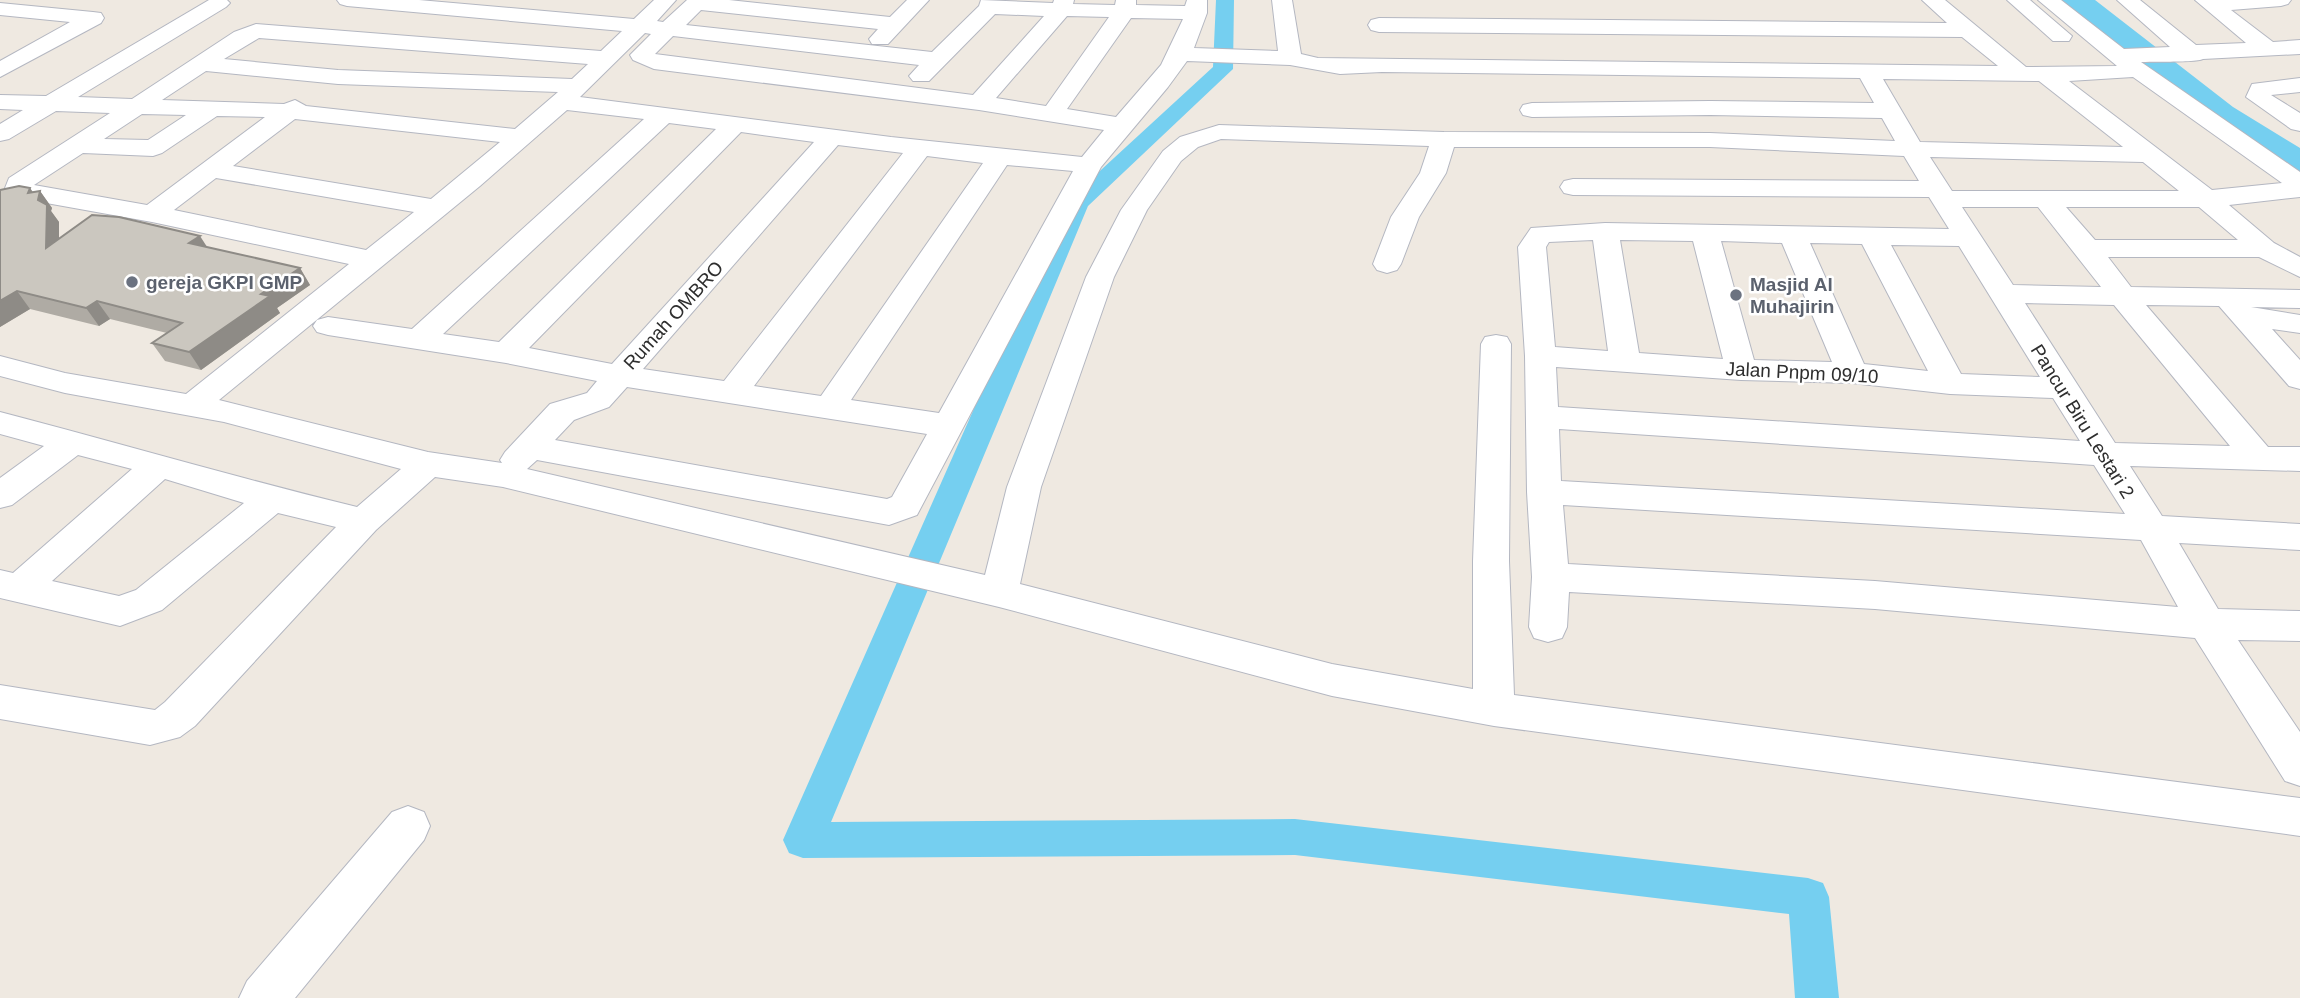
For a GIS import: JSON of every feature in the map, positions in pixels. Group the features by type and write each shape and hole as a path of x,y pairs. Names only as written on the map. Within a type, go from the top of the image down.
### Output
{"street":[{"path":"347,0 436,4 939,60"},
{"path":"208,408 328,326 575,98 604,58 666,0"},
{"path":"867,51 919,0"},
{"path":"1282,0 1290,58"},
{"path":"1369,0 1379,25 1382,65"},
{"path":"1432,0 1434,26"},
{"path":"1521,0 1531,26"},
{"path":"1932,0 2018,72"},
{"path":"2017,0 2124,64 2300,184"},
{"path":"2048,0 2124,64"},
{"path":"2127,0 2187,55"},
{"path":"2209,3 2281,0"},
{"path":"0,134 217,1"},
{"path":"895,24 698,1 641,55 647,61 1122,124"},
{"path":"2209,3 2268,49"},
{"path":"152,214 436,4"},
{"path":"529,447 889,512 905,506 1089,165 1122,124 1140,108 1179,54 1197,7 990,4 939,60 900,94"},
{"path":"979,103 1062,5"},
{"path":"1052,114 1125,6"},
{"path":"0,9 93,18 0,70"},
{"path":"1692,9 1734,68"},
{"path":"1776,9 1789,28"},
{"path":"1861,9 1879,28"},
{"path":"1379,25 1531,26 1613,18 1647,28 1965,30"},
{"path":"1647,28 1682,69 1710,108"},
{"path":"371,260 18,188 18,184 242,37 262,30 385,43 604,58"},
{"path":"1179,54 1290,58 1329,66 1734,68 1868,73 2045,74 2187,55 2300,47"},
{"path":"0,48 35,51"},
{"path":"204,64 575,98 831,138 999,158 1089,165"},
{"name":"Pancur Biru Lestari 2","path":"1868,73 1912,149 2153,530 2207,624 2296,754"},
{"path":"2045,74 2206,199 2264,249 2300,268"},
{"path":"2300,85 2260,89 2258,97 2300,124"},
{"path":"208,408 371,260 510,146 575,98"},
{"path":"0,102 211,109 510,146"},
{"path":"1532,110 1710,108 1891,111"},
{"path":"79,145 153,148 211,109"},
{"path":"420,339 664,114"},
{"path":"506,353 736,123"},
{"path":"999,593 1024,487 1100,277 1134,210 1172,156 1189,142 1219,132 1444,139 1710,140 2149,155"},
{"name":"Rumah OMBRO","path":"609,388 831,138"},
{"path":"1387,264 1405,217 1433,173 1444,139"},
{"path":"1710,140 1755,233"},
{"path":"733,393 920,148"},
{"path":"829,409 999,158"},
{"path":"213,170 435,208"},
{"path":"1573,187 1731,187 2045,199 2206,199 2300,189"},
{"path":"2045,199 2087,248 2122,296 2257,456"},
{"path":"1548,627 1551,577 1544,492 1540,356 1532,247 1541,234 1605,231 1970,238"},
{"path":"1605,231 1625,360"},
{"path":"1705,233 1741,370"},
{"path":"1792,233 1852,373"},
{"path":"1872,236 1950,384"},
{"path":"2087,248 2264,249"},
{"path":"2004,294 2122,296 2236,308 2300,324"},
{"path":"2236,308 2300,299"},
{"path":"2236,308 2300,379"},
{"path":"328,326 506,353 609,388 733,393 949,426"},
{"path":"1494,709 1491,561 1496,344"},
{"name":"Jalan Pnpm 09/10","path":"1540,356 1741,370 1852,373 1950,384 2063,388"},
{"path":"0,366 65,383 208,408 428,464 503,475 999,593 1332,680 1494,709 2300,817"},
{"path":"1,423 65,383"},
{"path":"503,475 562,412 609,388"},
{"path":"551,487 577,457 609,388"},
{"path":"1542,417 2103,454 2300,459"},
{"path":"1,423 159,464 272,499 363,521"},
{"path":"0,496 71,443"},
{"path":"10,586 159,464"},
{"path":"0,702 150,728 165,725 180,714 363,521 428,464"},
{"path":"1544,492 2300,537"},
{"path":"10,586 120,611 137,606 149,600 272,499"},
{"path":"1551,577 1875,595 2207,624 2300,626"},
{"path":"264,998 408,825"}],"building":[{"path":"19,186 30,188 28,193 40,191 38,200 47,205 46,248 92,215 119,217 200,236 189,243 300,268 261,294 270,296 189,352 152,343 182,323 97,301 86,308 17,291 0,301 0,190"}],"waterway":[{"path":"1225,0 1223,69 1077,203 803,840 1295,837 1808,897 1817,998"},
{"path":"2075,0 2220,115 2300,164"}],"place":[{"name":"gereja GKPI GMP","path":"132,282"},
{"name":"Masjid Al Muhajirin","path":"1736,295"}]}
